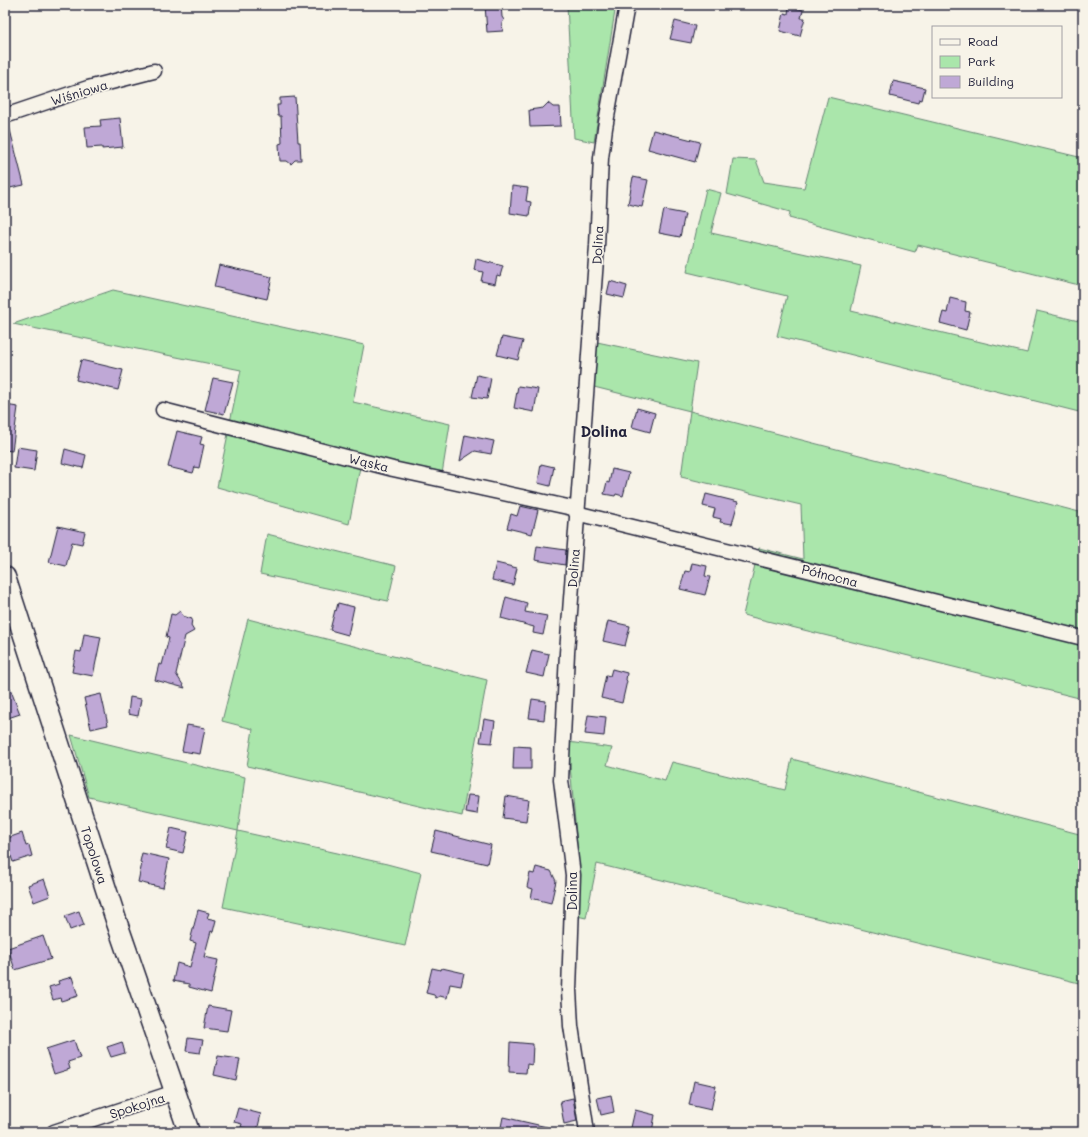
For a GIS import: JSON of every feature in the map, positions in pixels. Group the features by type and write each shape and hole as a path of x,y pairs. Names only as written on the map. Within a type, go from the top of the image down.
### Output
{"street":[{"name":"Dolina","path":"587,1132 571,1026 569,990 573,875 561,780 567,653 597,246 601,158 627,5"},
{"name":"Wiśniowa","path":"5,116 88,88 154,71"},
{"name":"Wąska","path":"163,410 393,468 577,511"},
{"name":"Północna","path":"577,511 1083,638"},
{"name":"Topolowa","path":"5,578 117,923 189,1132"},
{"name":"Spokojna","path":"54,1132 175,1092"}],"green space":[{"path":"567,5 616,5 594,142 574,138"},
{"path":"828,97 1083,158 1083,286 918,245 915,252 789,218 790,212 727,194 733,159 756,160 764,182 804,188"},
{"path":"706,189 721,193 711,233 861,266 851,311 1027,353 1037,311 1083,322 1083,413 777,336 787,296 687,272"},
{"path":"113,290 364,345 353,402 450,424 442,474 230,422 241,370 13,324"},
{"path":"597,342 697,363 690,411 594,387"},
{"path":"690,411 1083,513 1083,699 743,615 759,548 803,559 801,505 681,477"},
{"path":"228,434 360,467 349,524 217,487"},
{"path":"267,534 396,566 388,601 260,574"},
{"path":"248,619 487,680 462,816 247,766 253,729 222,721"},
{"path":"71,735 245,777 238,831 89,797"},
{"path":"568,742 612,748 607,765 665,781 672,762 785,790 792,759 1083,835 1083,984 597,864 586,918 577,916 578,856"},
{"path":"238,831 421,873 405,946 223,907"}],"building":[{"path":"485,5 501,5 502,17 504,20 502,23 503,31 487,32"},
{"path":"789,7 803,10 801,18 805,18 800,36 780,31 784,13 788,14"},
{"path":"675,21 695,26 691,43 670,39"},
{"path":"893,81 925,88 922,100 919,99 918,103 890,96"},
{"path":"295,97 298,142 300,142 301,160 295,160 291,164 287,161 280,161 279,144 282,143 281,116 278,116 277,105 280,105 280,98"},
{"path":"548,103 553,107 560,107 561,126 530,127 529,110 543,108"},
{"path":"120,118 123,147 102,149 102,147 87,148 85,127 101,126 100,120"},
{"path":"5,126 9,126 24,185 5,189"},
{"path":"653,130 700,142 695,162 648,149"},
{"path":"633,177 648,180 642,207 628,204"},
{"path":"512,186 528,188 526,201 531,202 529,216 510,213"},
{"path":"664,210 685,214 680,237 659,233"},
{"path":"476,259 503,266 500,276 497,275 495,284 481,281 483,272 474,270"},
{"path":"219,265 272,277 267,299 214,287"},
{"path":"610,281 627,286 624,298 607,294"},
{"path":"950,298 966,302 965,311 970,312 966,330 940,323 943,312 947,313"},
{"path":"502,337 523,341 518,360 497,355"},
{"path":"81,360 123,370 118,390 76,380"},
{"path":"477,375 491,378 487,399 472,397"},
{"path":"213,378 233,382 224,414 205,410"},
{"path":"518,386 538,389 534,412 514,408"},
{"path":"5,405 18,407 12,451 5,450"},
{"path":"637,408 655,413 650,432 632,427"},
{"path":"177,431 202,437 200,444 204,445 199,468 195,467 193,473 168,467"},
{"path":"465,435 494,441 491,454 475,451 460,461"},
{"path":"17,447 37,450 34,471 14,468"},
{"path":"65,449 86,455 83,468 62,463"},
{"path":"541,464 554,467 550,486 538,483"},
{"path":"612,469 629,473 623,496 616,494 615,496 604,494 607,482 609,483"},
{"path":"706,494 738,502 732,524 720,522 721,519 713,517 715,509 703,506"},
{"path":"520,506 538,510 532,534 507,528 511,514 517,516"},
{"path":"58,526 85,532 82,544 72,542 66,566 49,562"},
{"path":"537,546 566,550 565,565 535,560"},
{"path":"496,563 517,568 513,585 492,580"},
{"path":"692,563 707,566 705,576 710,577 705,595 680,589 685,571 690,572"},
{"path":"506,597 527,603 525,612 547,616 543,635 533,633 534,627 501,618"},
{"path":"338,603 354,607 348,635 330,630"},
{"path":"180,611 183,616 192,619 191,626 194,631 185,636 176,674 185,688 155,680 159,664 162,665 169,638 166,637 171,614 175,615"},
{"path":"608,621 630,626 625,646 603,641"},
{"path":"84,634 101,637 93,676 72,672 76,651 81,652"},
{"path":"532,650 549,654 544,677 526,673"},
{"path":"612,669 627,673 627,681 622,703 601,698 606,675 610,676"},
{"path":"5,678 20,714 5,719"},
{"path":"101,694 108,725 91,729 84,698"},
{"path":"130,697 141,699 138,716 128,714"},
{"path":"532,699 546,701 544,720 529,718"},
{"path":"588,715 606,717 604,736 585,734"},
{"path":"484,719 495,721 492,743 480,742"},
{"path":"187,725 205,728 200,754 182,751"},
{"path":"514,746 531,747 531,769 513,769"},
{"path":"468,795 479,796 477,814 465,812"},
{"path":"506,796 529,800 526,821 503,818"},
{"path":"171,828 188,832 183,853 166,849"},
{"path":"436,831 491,845 487,864 431,851"},
{"path":"22,833 26,846 29,845 32,856 13,862 5,839"},
{"path":"142,853 169,859 163,888 138,882 142,863 140,862"},
{"path":"536,867 551,871 556,881 551,903 531,898 533,889 527,887 530,873 534,874"},
{"path":"44,879 50,896 34,902 28,885"},
{"path":"198,910 209,913 207,918 216,920 213,932 211,931 204,957 218,960 211,993 189,987 189,984 173,981 177,963 190,967 196,943 190,941"},
{"path":"79,911 84,925 70,930 65,916"},
{"path":"43,936 51,959 15,970 8,948"},
{"path":"432,968 441,970 442,968 464,973 461,986 450,984 447,998 440,996 436,998 434,995 426,993"},
{"path":"72,977 78,996 61,1001 60,998 53,1000 49,987 59,984 58,981"},
{"path":"208,1006 231,1010 227,1031 204,1028"},
{"path":"188,1038 203,1040 200,1053 186,1051"},
{"path":"74,1040 80,1058 68,1062 70,1069 54,1074 46,1049"},
{"path":"122,1042 125,1053 111,1057 107,1047"},
{"path":"510,1042 533,1044 532,1065 527,1064 526,1073 509,1072"},
{"path":"218,1056 240,1059 236,1080 214,1075"},
{"path":"694,1081 716,1086 711,1110 689,1105"},
{"path":"611,1095 614,1112 601,1115 597,1098"},
{"path":"573,1098 577,1121 564,1124 560,1101"},
{"path":"238,1108 261,1114 257,1131 241,1127 242,1124 234,1122"},
{"path":"635,1110 655,1115 652,1132 630,1132"},
{"path":"503,1117 547,1127 547,1132 500,1132"}],"district":[{"name":"Dolina","path":"604,431"}]}
